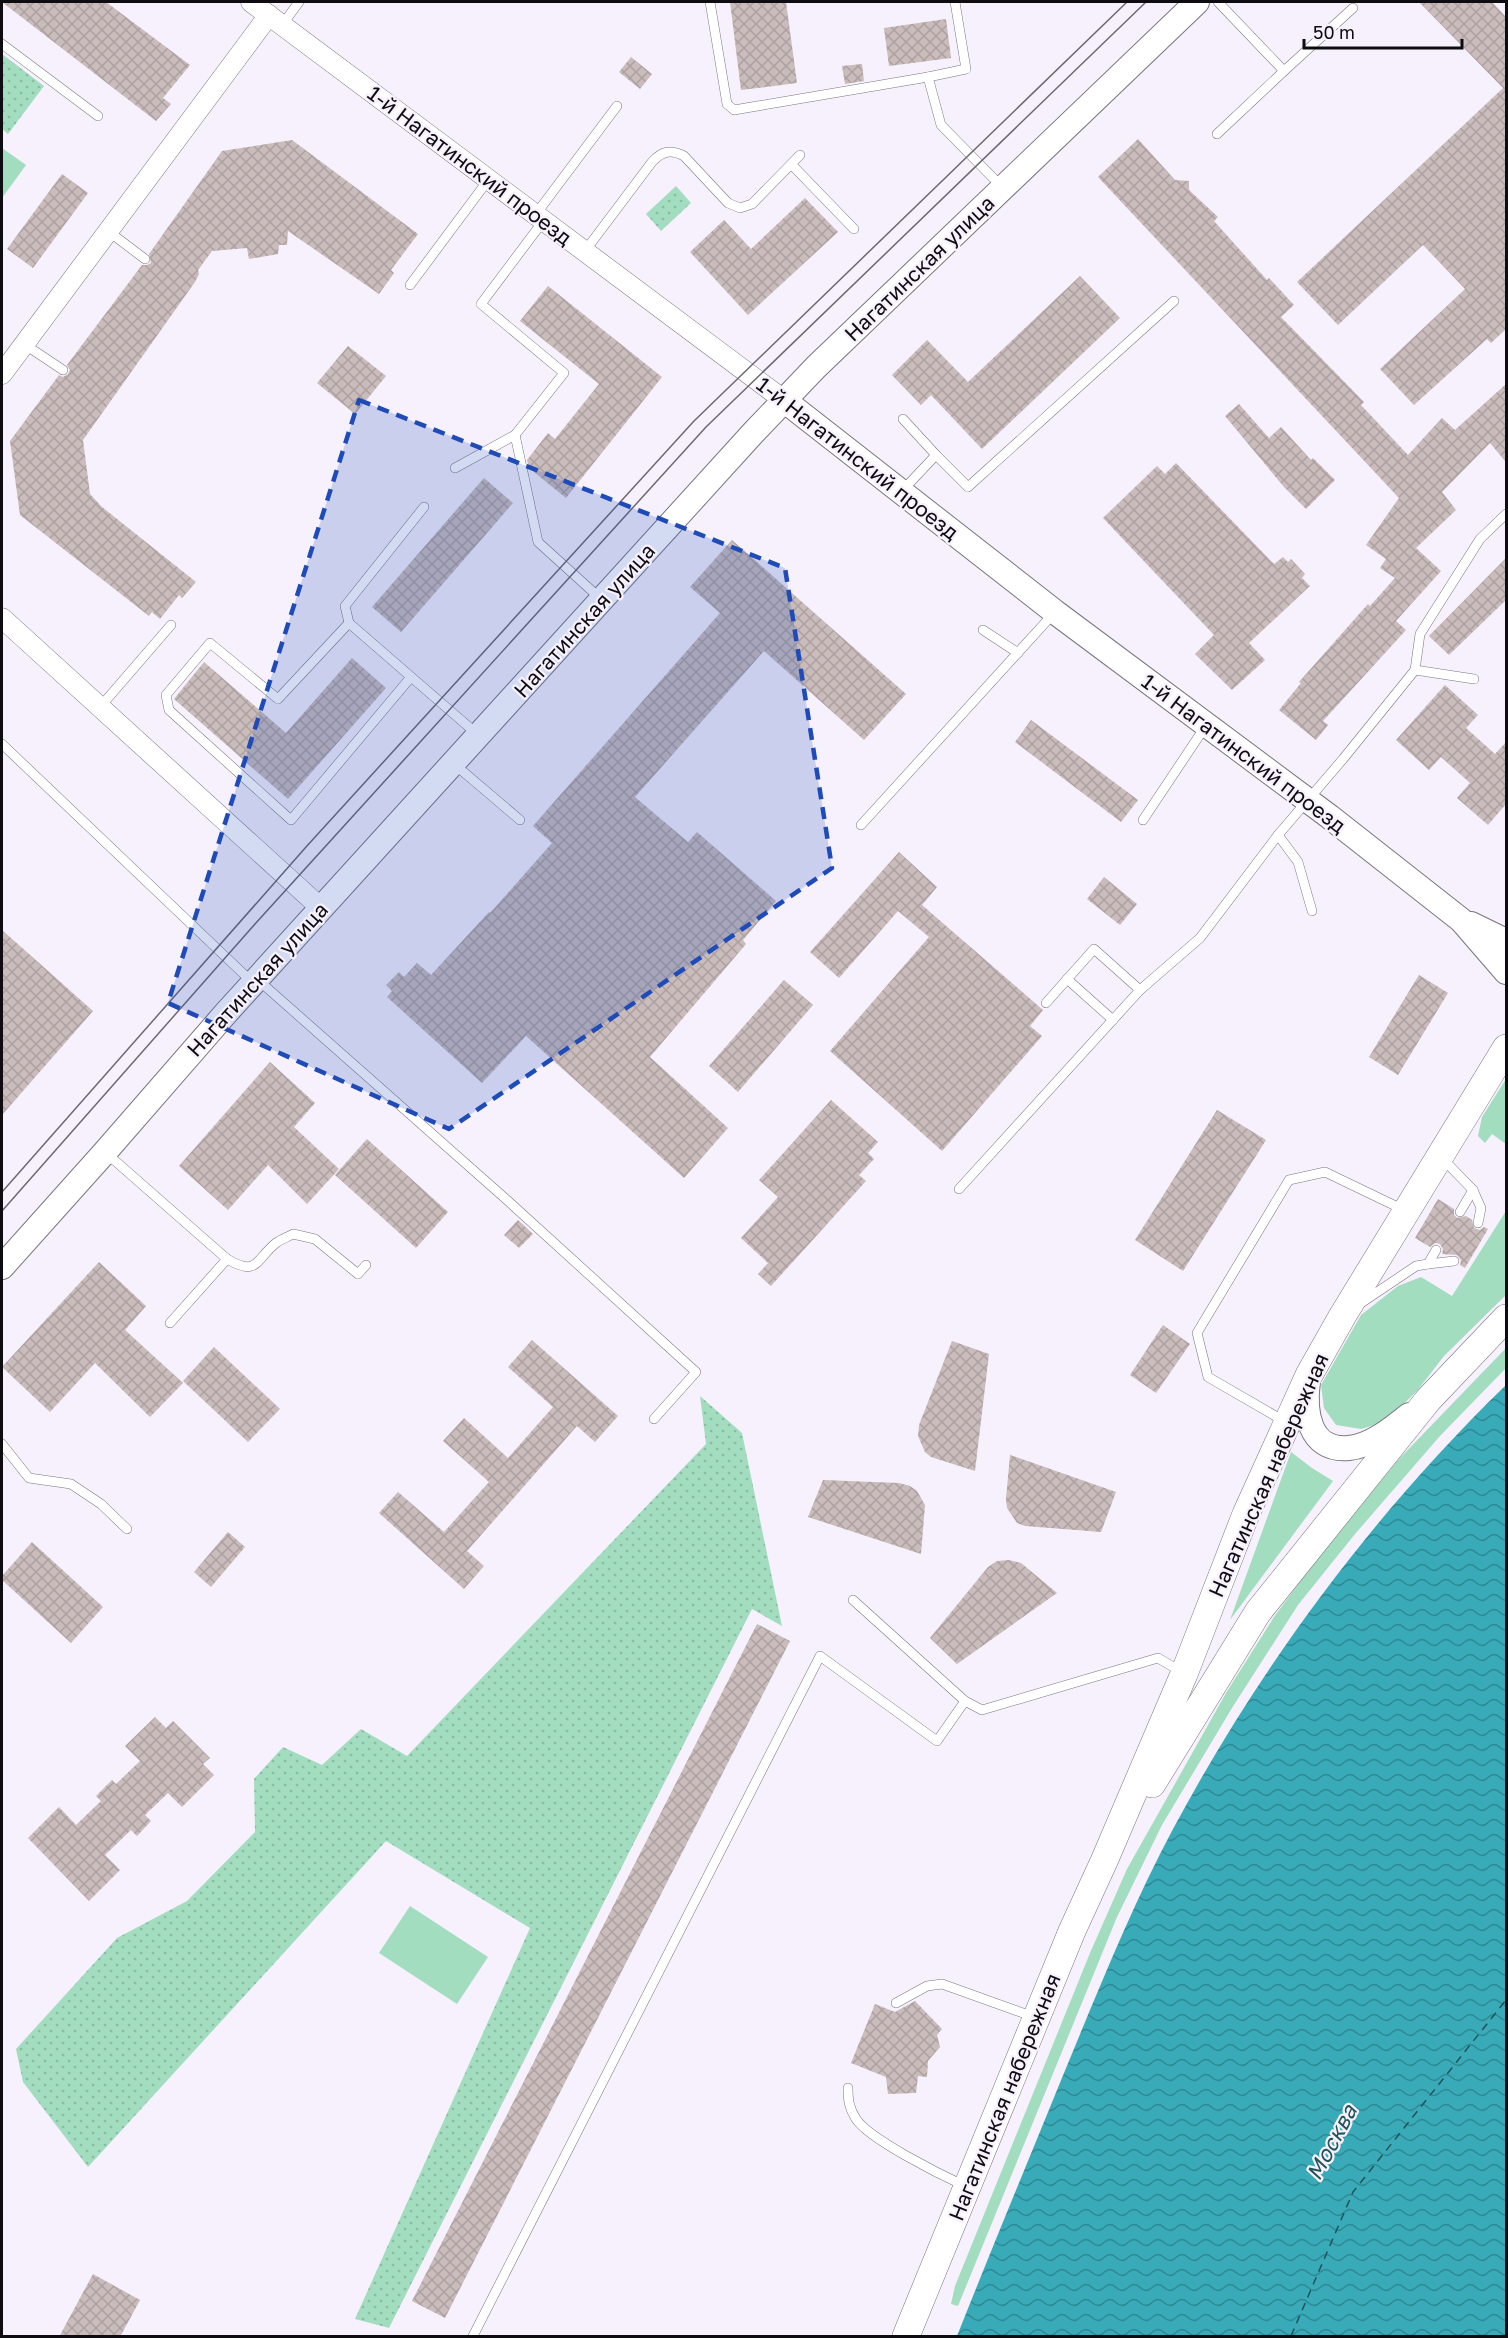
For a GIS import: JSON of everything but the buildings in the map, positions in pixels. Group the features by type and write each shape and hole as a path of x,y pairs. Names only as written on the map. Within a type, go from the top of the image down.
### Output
{"main road":[{"name":"Нагатинская набережная","path":"906,2337 1072,1931 1106,1859 1184,1674 1246,1514 1309,1375 1505,1048"},
{"name":"Нагатинская набережная","path":"1106,1859 1258,1612 1428,1400 1506,1318"}],"street":[{"name":"1-й Нагатинский проезд","path":"251,2 785,401 1056,612 1307,800 1461,920"},
{"name":"Нагатинская улица","path":"2,1267 321,908 816,367 1197,2"},
{"path":"2,374 108,231 275,20"},
{"path":"2,618 321,908"},
{"path":"1461,920 1506,941"},
{"path":"1461,920 1506,972"},
{"path":"1309,1375 1306,1398 1307,1417 1312,1431 1335,1447 1349,1448 1366,1444 1396,1426 1428,1400"}],"lane":[{"path":"275,20 298,2"},
{"path":"710,2 727,104 734,110 966,69 955,2"},
{"path":"1218,2 1284,71"},
{"path":"1217,134 1353,8"},
{"path":"2,44 98,116"},
{"path":"928,77 941,125 1002,187"},
{"path":"455,468 515,435 564,373 481,304 617,106"},
{"path":"585,251 652,162 663,153 676,152 684,156 728,203 740,208 752,204 800,155"},
{"path":"792,165 854,229"},
{"path":"410,285 489,179"},
{"path":"108,231 146,260"},
{"path":"903,419 968,487 1174,301"},
{"path":"24,344 63,370"},
{"path":"515,435 538,542 602,600"},
{"path":"900,492 936,455"},
{"path":"424,507 345,606 349,623 479,735"},
{"path":"959,1189 1140,990 1200,938 1278,834 1415,670 1420,634 1480,539 1506,514"},
{"path":"861,825 1056,612"},
{"path":"349,623 278,699 210,643 166,695 169,710 291,820 411,677"},
{"path":"101,706 171,625"},
{"path":"983,630 1018,653"},
{"path":"1415,670 1474,679"},
{"path":"1143,820 1207,725"},
{"path":"2,744 255,981 498,1192 696,1372 654,1419"},
{"path":"453,763 520,820"},
{"path":"1278,834 1298,862 1312,910"},
{"path":"1046,1003 1094,949 1140,990"},
{"path":"1067,979 1113,1020"},
{"path":"105,1152 227,1259 242,1267 255,1265 276,1243 293,1234 315,1239 358,1274 366,1265"},
{"path":"1440,1155 1473,1190 1481,1208 1478,1223"},
{"path":"1287,1423 1208,1377 1197,1333 1289,1180 1324,1172 1406,1211"},
{"path":"1460,1212 1473,1190"},
{"path":"1428,1264 1436,1250"},
{"path":"170,1323 227,1259"},
{"path":"1343,1315 1416,1266 1454,1261"},
{"path":"2,1444 29,1478 72,1484 101,1504 127,1529"},
{"path":"853,1600 965,1701 982,1710 1158,1658 1184,1674"},
{"path":"472,2337 820,1656 937,1741 965,1701"},
{"path":"896,2004 927,1986 942,1984 1036,2018"},
{"path":"848,2088 849,2106 857,2121 871,2133 967,2187"}],"highlighted area":[{"path":"359,400 785,568 832,868 449,1129 168,1003"}],"green space":[{"path":"2,54 44,86 8,134 2,129"},
{"path":"2,148 26,165 2,198"},
{"path":"676,186 691,203 661,231 646,214"},
{"path":"1506,1079 1506,1144 1492,1134 1485,1143 1478,1136 1482,1117"},
{"path":"1506,1211 1506,1295 1444,1356 1417,1391 1385,1422 1361,1429 1336,1425 1324,1408 1321,1385 1361,1315 1398,1286 1421,1277 1452,1296"},
{"path":"1506,1348 1506,1368 1440,1436 1355,1534 1298,1605 1232,1708 1162,1825 1117,1917 958,2306 951,2304 955,2286 1090,1953 1127,1869 1226,1693 1274,1617 1318,1557 1398,1460"},
{"path":"700,1396 742,1433 782,1626 752,1609 389,2328 355,2319 530,1928 386,1841 88,2167 23,2082 16,2049 117,1938 187,1901 255,1832 254,1779 283,1747 322,1765 361,1729 407,1756 706,1444"},
{"path":"1291,1452 1333,1481 1230,1620"},
{"path":"410,1906 488,1957 457,2004 379,1953"}],"water":[{"name":"Москва","path":"1506,1385 1506,2336 957,2336 1116,1950 1173,1829 1207,1768 1282,1650 1365,1539 1457,1434"}],"ferry route":[{"path":"1291,2336 1353,2192 1506,2000"}],"tram line":[{"path":"2,1192 306,847 694,421 1127,2"},
{"path":"2,1211 255,924 706,427 1146,2"}]}
